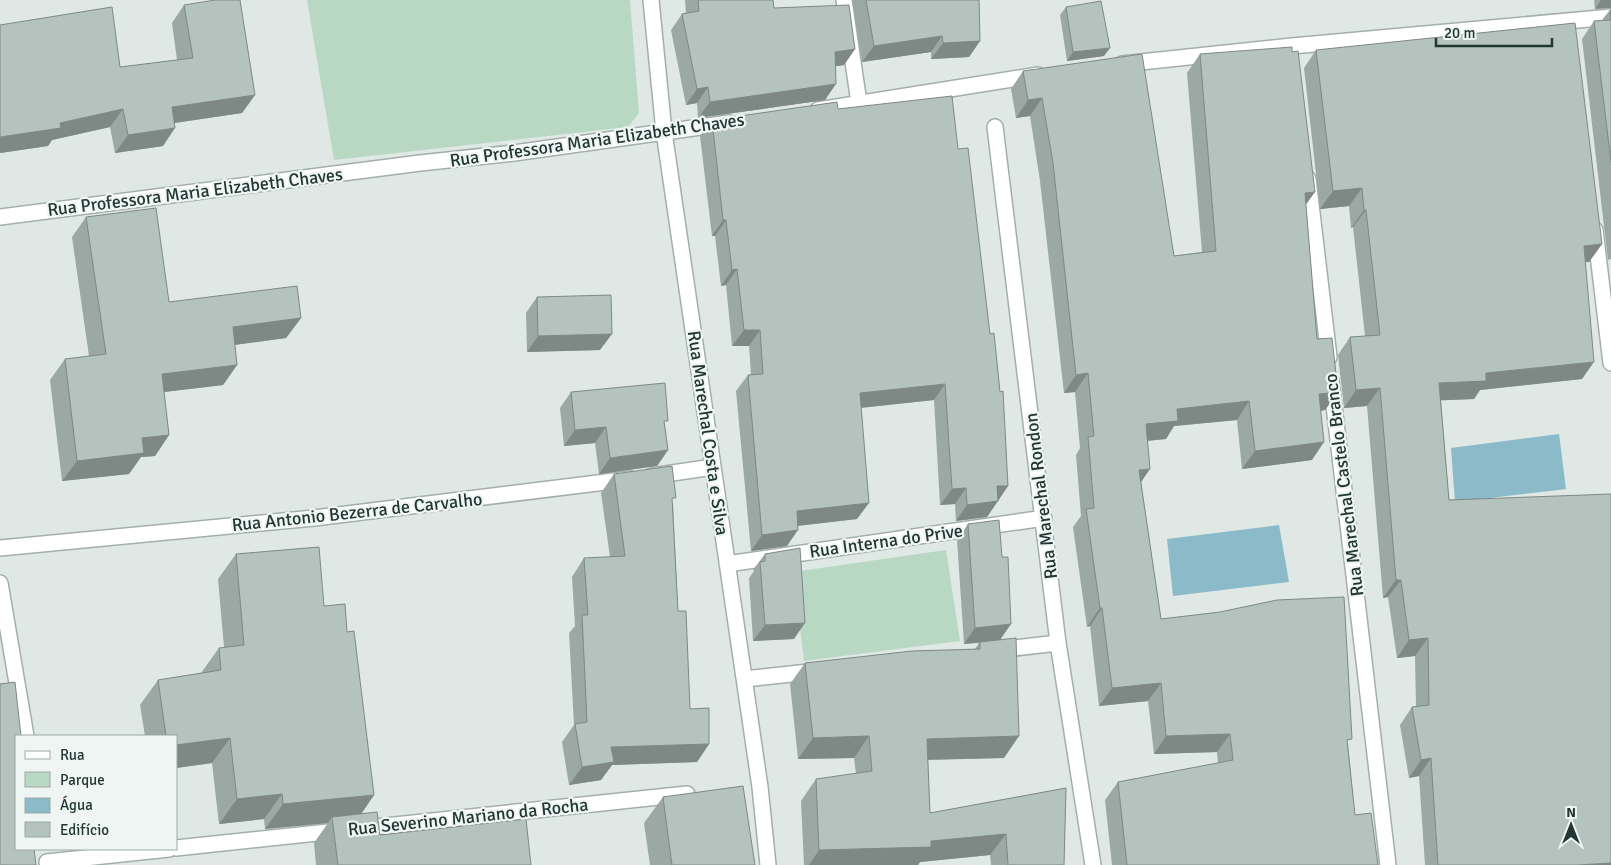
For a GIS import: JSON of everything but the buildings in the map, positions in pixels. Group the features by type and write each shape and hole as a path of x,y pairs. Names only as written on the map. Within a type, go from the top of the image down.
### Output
{"street":[{"name":"Rua Marechal Costa e Silva","path":"651,0 664,132 760,787 768,865"},
{"path":"844,0 859,103"},
{"path":"1110,65 1292,46 1611,17"},
{"path":"1570,21 1572,40"},
{"path":"1292,46 1294,66"},
{"path":"801,113 1054,73"},
{"name":"Rua Professora Maria Elizabeth Chaves","path":"0,217 420,163 514,153 742,121"},
{"name":"Rua Marechal Rondon","path":"995,127 1058,643 1093,865"},
{"name":"Rua Marechal Castelo Branco","path":"1306,164 1388,865"},
{"path":"1594,216 1611,363"},
{"name":"Rua Antonio Bezerra de Carvalho","path":"0,548 314,518 553,490 713,467"},
{"name":"Rua Interna do Prive","path":"727,564 1044,518"},
{"path":"0,583 26,735"},
{"path":"980,652 1058,643"},
{"path":"744,679 833,669"},
{"path":"741,789 760,787"},
{"name":"Rua Severino Mariano da Rocha","path":"178,848 701,793"},
{"path":"47,858 156,850"}],"green space":[{"path":"307,0 630,0 639,113 628,127 334,160"},
{"path":"946,550 960,641 804,661 793,572"}],"water":[{"path":"1559,434 1566,489 1455,502 1451,448"},
{"path":"1279,525 1289,582 1173,596 1167,539"}]}
